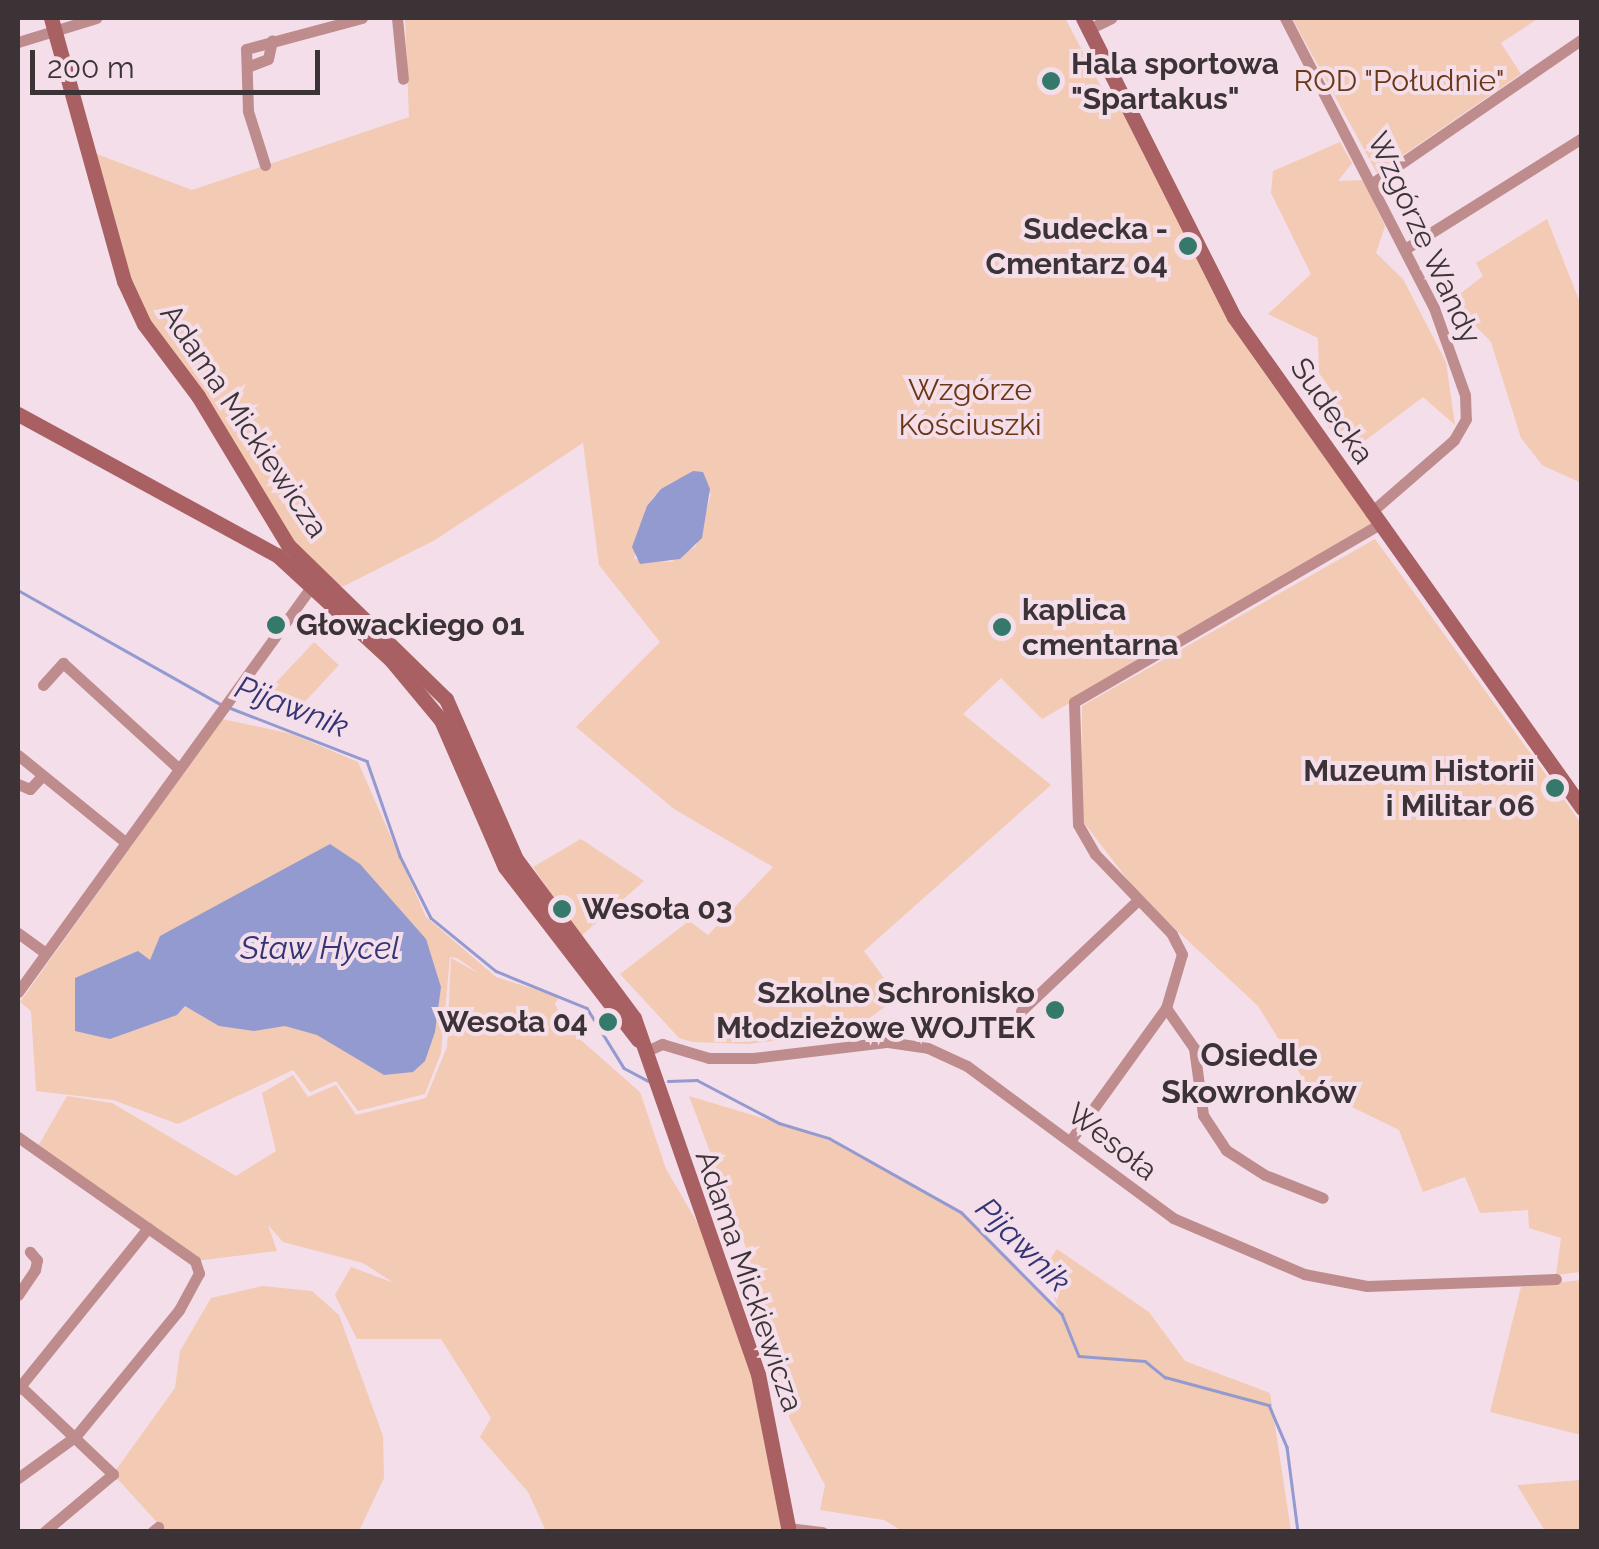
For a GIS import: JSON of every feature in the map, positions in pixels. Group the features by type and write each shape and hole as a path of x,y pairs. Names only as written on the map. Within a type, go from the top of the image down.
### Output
{"street":[{"path":"18,42 53,24 96,18"},
{"path":"265,165 248,111 246,49 362,18"},
{"path":"397,18 403,80"},
{"path":"1086,23 1112,18"},
{"name":"Wzgórze Wandy","path":"1285,18 1374,182 1462,384 1466,419 1454,440 1374,519"},
{"name":"Sudecka","path":"1086,23 1206,269 1374,519 1582,808"},
{"name":"Adama Mickiewicza","path":"53,24 133,303 283,550 446,698 516,859 634,1018 680,1164 758,1374 788,1530"},
{"path":"1374,182 1582,39"},
{"path":"1405,249 1582,138"},
{"path":"18,414 283,550"},
{"path":"1070,1141 1166,1008 1180,946 1095,854 1078,824 1074,702 1374,519"},
{"path":"18,992 220,705 316,580"},
{"path":"44,685 64,662 177,767"},
{"path":"18,755 124,841"},
{"path":"18,784 30,788 42,776"},
{"path":"1021,1011 1138,900"},
{"path":"18,933 46,952"},
{"path":"1166,1008 1194,1048 1203,1115 1226,1150 1264,1175 1323,1198"},
{"name":"Wesoła","path":"647,1051 662,1044 709,1058 753,1058 888,1042 928,1048 967,1066 1173,1218 1304,1274 1367,1286 1556,1279"},
{"path":"18,1136 195,1260 196,1284 76,1436 18,1478"},
{"path":"44,1532 113,1474 18,1386 148,1228"},
{"path":"18,1295 38,1260 30,1252"},
{"path":"788,1530 823,1532"}],"green space":[{"name":"Wzgórze Kościuszki","path":"405,18 1065,18 1107,98 1119,91 1206,269 1378,525 1042,719 1001,678 963,714 1051,785 864,951 898,997 852,1031 749,1044 679,1038 620,974 689,921 708,935 773,867 674,809 576,727 660,642 599,565 583,443 435,540 344,586 331,585 297,546 144,324 86,150 192,190 409,117","holes":["693,471 711,494 696,546 671,562 634,559 652,498"]},
{"name":"ROD \"Południe\"","path":"1292,18 1539,18 1501,43 1521,74 1377,173"},
{"path":"1340,142 1352,163 1338,181 1363,180 1385,226 1376,253 1403,279 1446,362 1455,425 1423,397 1366,440 1344,447 1328,426 1336,397 1319,373 1318,338 1268,314 1311,274 1271,193 1273,171"},
{"path":"1547,219 1581,305 1581,483 1542,465 1521,438 1491,342 1451,301 1483,276 1476,263"},
{"path":"1375,539 1581,823 1581,1272 1556,1275 1561,1238 1529,1228 1528,1210 1480,1213 1465,1177 1423,1192 1399,1130 1307,1085 1258,1006 1140,896 1082,820 1082,706"},
{"path":"314,642 339,665 297,711 272,687"},
{"path":"222,719 292,734 358,762 426,917 496,977 559,997 555,1004 567,1028 640,1092 666,1169 715,1253 742,1325 789,1531 546,1531 528,1492 480,1437 491,1418 441,1339 357,1339 335,1295 351,1267 394,1283 363,1263 283,1242 268,1225 277,1251 195,1261 37,1148 67,1096 112,1103 236,1176 276,1151 262,1093 293,1075 308,1097 336,1085 356,1115 426,1098 447,1047 451,958 480,974 450,957 441,1053 425,1094 358,1111 336,1081 310,1092 293,1070 178,1124 113,1100 36,1091 31,1011 20,1002"},
{"path":"581,839 644,881 580,937 533,867"},
{"path":"689,1096 829,1138 961,1212 1061,1315 1043,1270 1057,1249 1149,1312 1185,1361 1270,1393 1291,1531 904,1532 884,1520 820,1510 825,1485 790,1420 748,1253"},
{"path":"1581,1280 1581,1435 1490,1412 1521,1287"},
{"path":"262,1286 312,1291 339,1315 383,1436 384,1478 359,1531 165,1531 113,1474 175,1388 180,1351 211,1298"},
{"path":"1581,1480 1581,1531 1545,1531 1517,1485"}],"water":[{"path":"693,471 703,472 710,489 702,538 680,559 640,564 632,547 647,506 661,489"},
{"name":"Staw Hycel","path":"330,844 360,864 426,939 441,987 435,1032 425,1061 413,1072 384,1075 317,1035 285,1026 254,1031 219,1026 185,1006 177,1015 110,1039 75,1031 75,978 138,951 150,960 160,936"}],"waterway":[{"name":"Pijawnik","path":"18,590 220,704"},
{"name":"Pijawnik","path":"228,707 367,761 400,856 431,918 496,971 587,1008 624,1068 648,1081"},
{"name":"Pijawnik","path":"668,1081 697,1080 779,1123 829,1138 961,1212 1062,1314 1079,1356 1145,1361 1165,1377 1269,1405 1287,1447 1298,1532"}],"place":[{"name":"Hala sportowa \"Spartakus\"","path":"1051,81"},
{"name":"Sudecka - Cmentarz 04","path":"1188,246"},
{"name":"Głowackiego 01","path":"276,625"},
{"name":"kaplica cmentarna","path":"1002,627"},
{"name":"Muzeum Historii i Militar 06","path":"1555,788"},
{"name":"Wesoła 03","path":"562,909"},
{"name":"Szkolne Schronisko Młodzieżowe WOJTEK","path":"1055,1010"},
{"name":"Wesoła 04","path":"608,1022"}],"district":[{"name":"Osiedle Skowronków","path":"1259,1074"}]}
